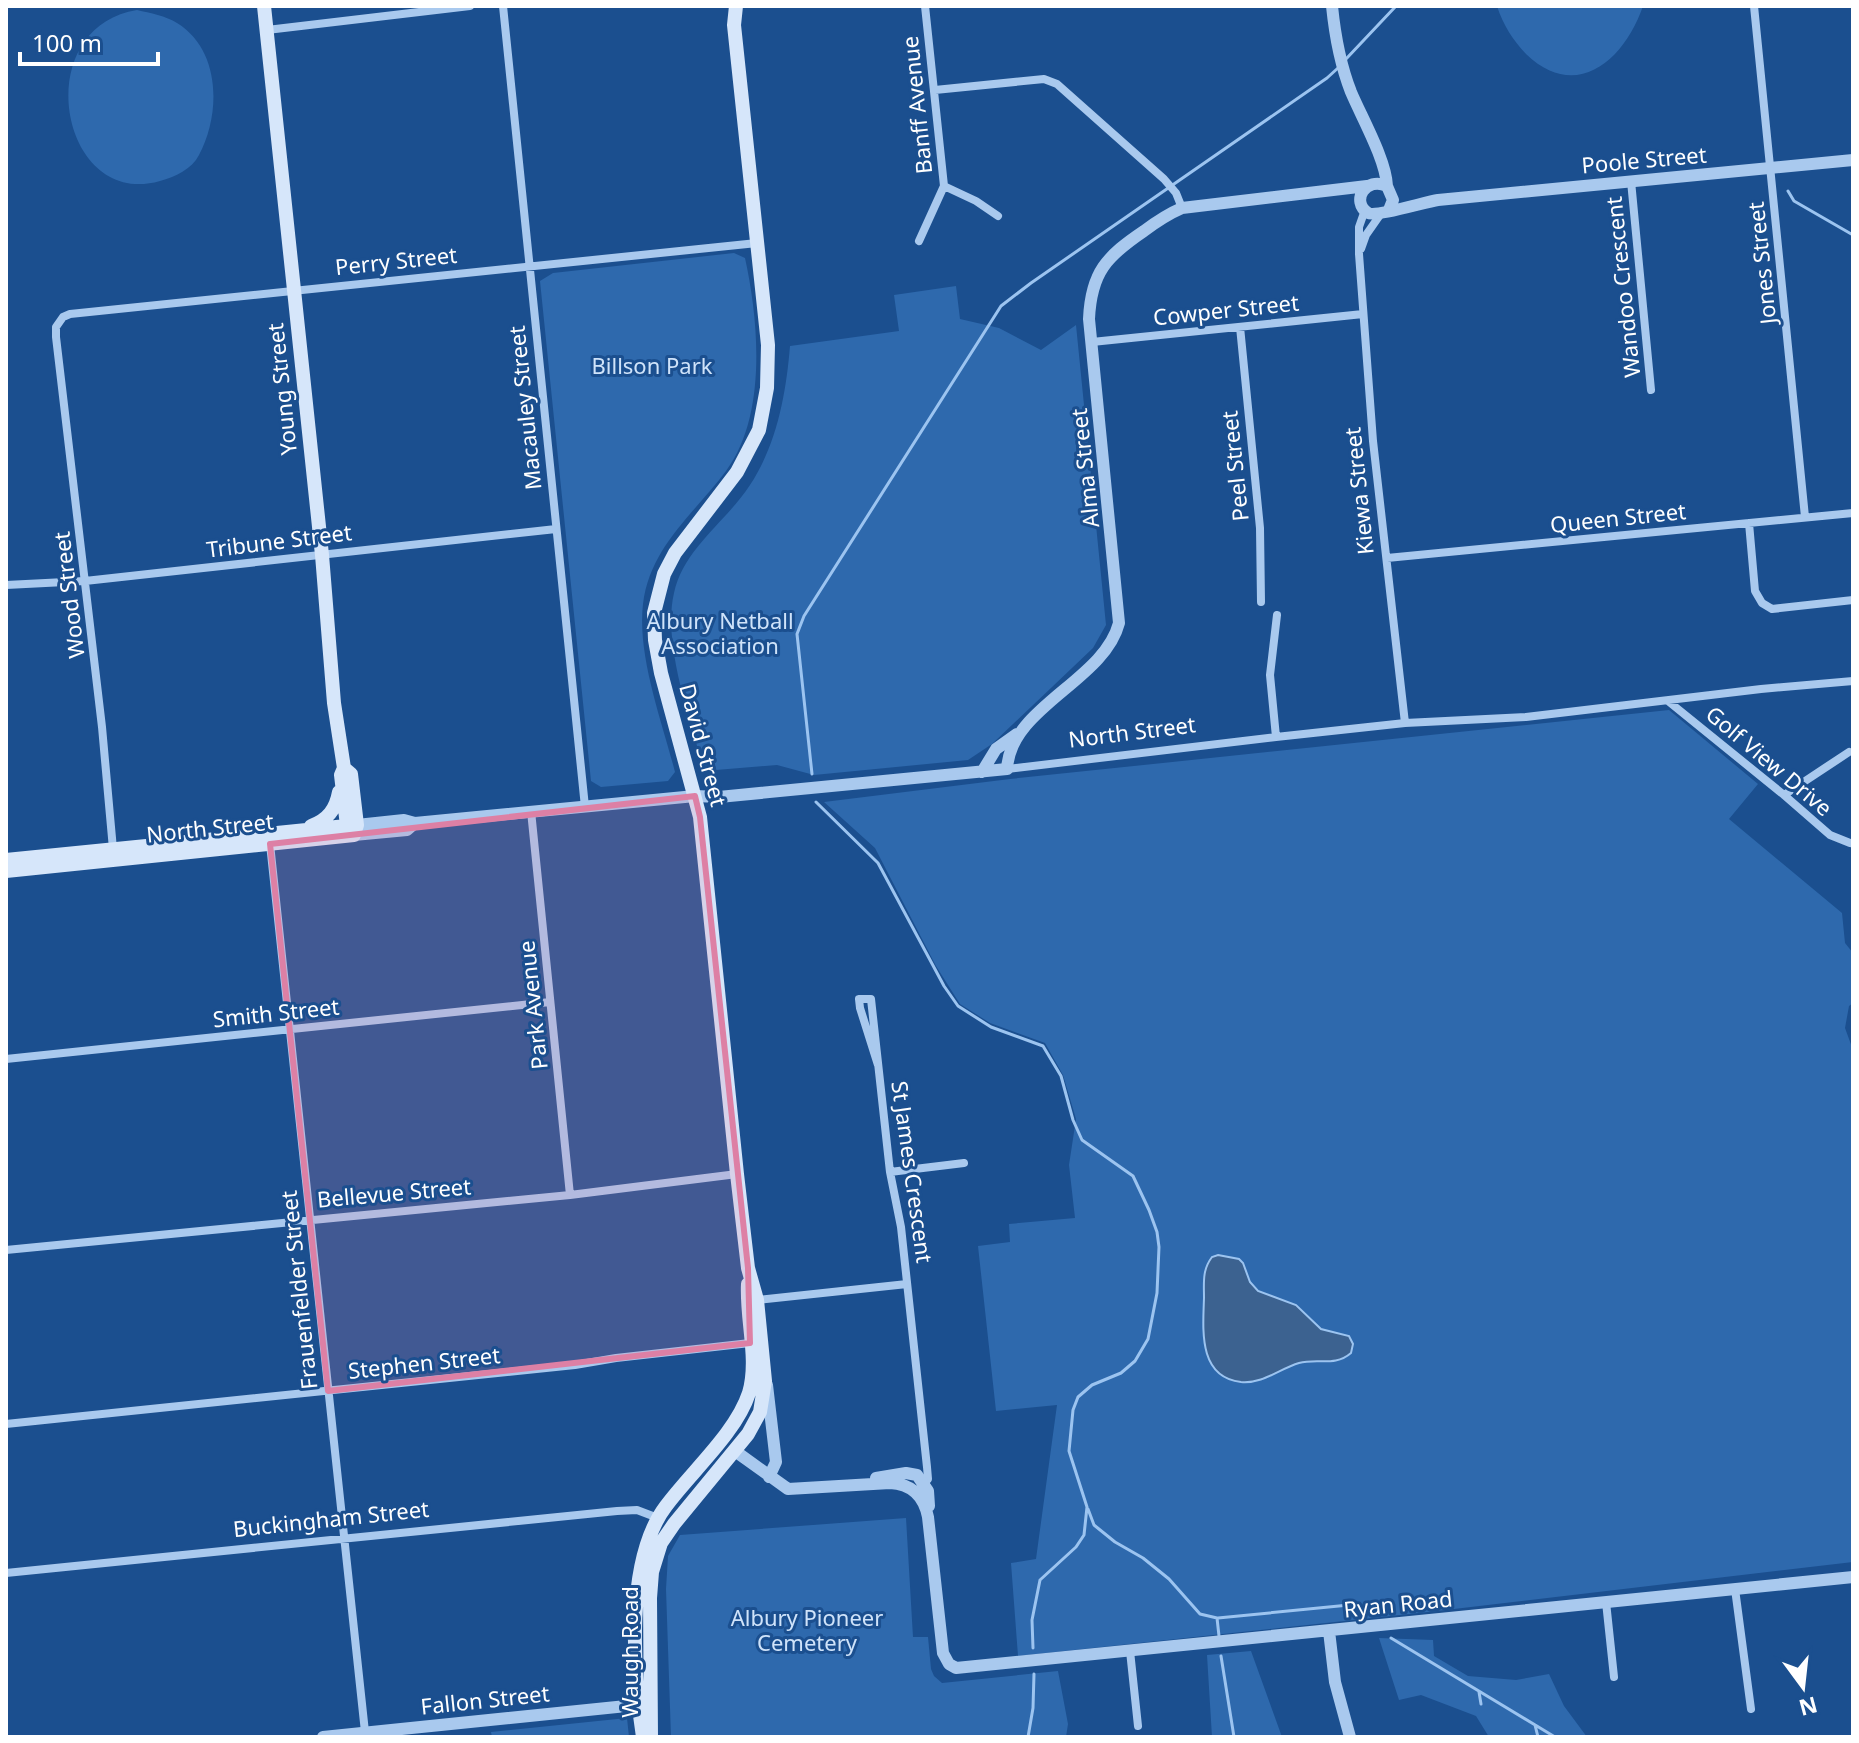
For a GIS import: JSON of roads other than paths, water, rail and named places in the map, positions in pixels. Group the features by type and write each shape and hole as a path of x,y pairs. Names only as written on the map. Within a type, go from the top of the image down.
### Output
{"main road":[{"name":"Young Street","path":"264,6 322,555 334,703 353,829"},
{"name":"David Street","path":"727,6 734,25"},
{"name":"David Street","path":"720,1439 741,1411 750,1389 748,1268 702,832 661,673 654,613 664,574 675,553 737,472 759,430 767,388 768,357 734,25 736,6"},
{"path":"297,831 318,824 332,811 338,799 342,772"},
{"name":"North Street","path":"6,860 297,831 353,829"},
{"name":"North Street","path":"6,871 270,844 353,829"},
{"name":"David Street","path":"735,1451 760,1412 765,1374 757,1300 748,1268"},
{"path":"720,1439 735,1451"},
{"name":"Waugh Road","path":"651,1737 635,1672 638,1593 648,1538 658,1518 720,1439"},
{"name":"Waugh Road","path":"643,1737 652,1572 661,1543 735,1451"}],"street":[{"path":"267,30 470,6"},
{"name":"Macauley Street","path":"503,6 585,807"},
{"name":"Banff Avenue","path":"925,6 944,186 976,201 998,216"},
{"path":"1332,6 1340,57 1384,167 1390,190 1384,212 1366,235 1359,254"},
{"name":"Jones Street","path":"1754,6 1805,517"},
{"path":"935,90 1031,80 1051,81 1062,87 1166,181 1176,193 1182,208 1316,193 1384,212"},
{"path":"1363,205 1377,165 1374,146"},
{"name":"Poole Street","path":"1384,212 1438,200 1853,160"},
{"name":"Wandoo Crescent","path":"1631,181 1651,390"},
{"name":"Poole Street","path":"1316,193 1369,185 1438,200"},
{"path":"919,241 944,186"},
{"name":"Kiewa Street","path":"1363,205 1359,254 1373,441 1405,723"},
{"name":"Alma Street","path":"982,772 996,749 1023,730 1104,652 1116,634 1119,623 1090,301 1101,268 1122,246 1171,212 1182,208"},
{"name":"Perry Street","path":"56,337 56,327 63,317 70,314 757,243"},
{"name":"Cowper Street","path":"1092,342 1363,314"},
{"name":"Peel Street","path":"1240,327 1260,528 1261,602"},
{"name":"Wood Street","path":"56,337 102,727 113,849"},
{"name":"Queen Street","path":"1387,558 1853,513"},
{"path":"1749,523 1755,591 1762,603 1772,609 1853,600"},
{"name":"Tribune Street","path":"6,585 85,581 556,529"},
{"path":"1276,737 1270,675 1277,615"},
{"name":"North Street","path":"353,829 404,820 415,823 982,772 1405,723 1526,717 1853,681"},
{"name":"Golf View Drive","path":"1668,701 1830,835 1850,843"},
{"name":"Alma Street","path":"1007,769 1010,752 1023,730"},
{"path":"1784,795 1849,752"},
{"name":"Park Avenue","path":"531,811 570,1195"},
{"name":"Frauenfelder Street","path":"270,844 365,1732"},
{"name":"St James Crescent","path":"871,999 859,999 878,1065 890,1172 901,1227 927,1467 921,1488 928,1517 943,1653 949,1664"},
{"name":"Smith Street","path":"6,1059 550,1002"},
{"path":"890,1172 964,1163"},
{"name":"Bellevue Street","path":"6,1250 570,1195 737,1174"},
{"name":"St James Crescent","path":"757,1300 907,1284"},
{"name":"Stephen Street","path":"6,1424 575,1365 750,1343"},
{"path":"765,1374 776,1462 769,1477"},
{"path":"735,1451 783,1487 791,1489 842,1485 911,1472 921,1477 921,1488"},
{"name":"Buckingham Street","path":"6,1573 637,1510 658,1518"},
{"name":"Ryan Road","path":"949,1664 968,1669 1853,1577"},
{"path":"1735,1589 1751,1709"},
{"path":"1606,1602 1614,1677"},
{"path":"1329,1631 1335,1682 1350,1737"},
{"path":"1130,1651 1138,1726"},
{"name":"Fallon Street","path":"323,1737 644,1704"}],"waterway":[{"path":"1346,59 1396,6"},
{"path":"812,774 797,634 804,616 1001,306 1338,68"},
{"path":"1788,191 1794,201 1853,235"},
{"path":"816,802 878,863 944,986 958,1006 991,1027 1043,1046 1061,1076 1082,1140 1133,1176 1157,1232 1157,1293 1148,1339 1135,1361 1121,1373 1092,1385 1078,1397 1073,1410 1069,1451 1087,1507 1084,1535 1076,1547 1040,1580 1032,1620 1033,1648"},
{"path":"1088,1509 1094,1525 1169,1579 1200,1614 1217,1618 1219,1636"},
{"path":"1218,1618 1349,1605 1364,1611"},
{"path":"1391,1638 1555,1737"},
{"path":"1221,1656 1234,1737"},
{"path":"1028,1737 1034,1674"},
{"path":"1479,1692 1481,1704"},
{"path":"1535,1725 1538,1737"}],"park label":[{"name":"Billson Park","path":"652,366"},
{"name":"Albury Netball Association","path":"720,634"},
{"name":"Albury Pioneer Cemetery","path":"807,1630"}]}
